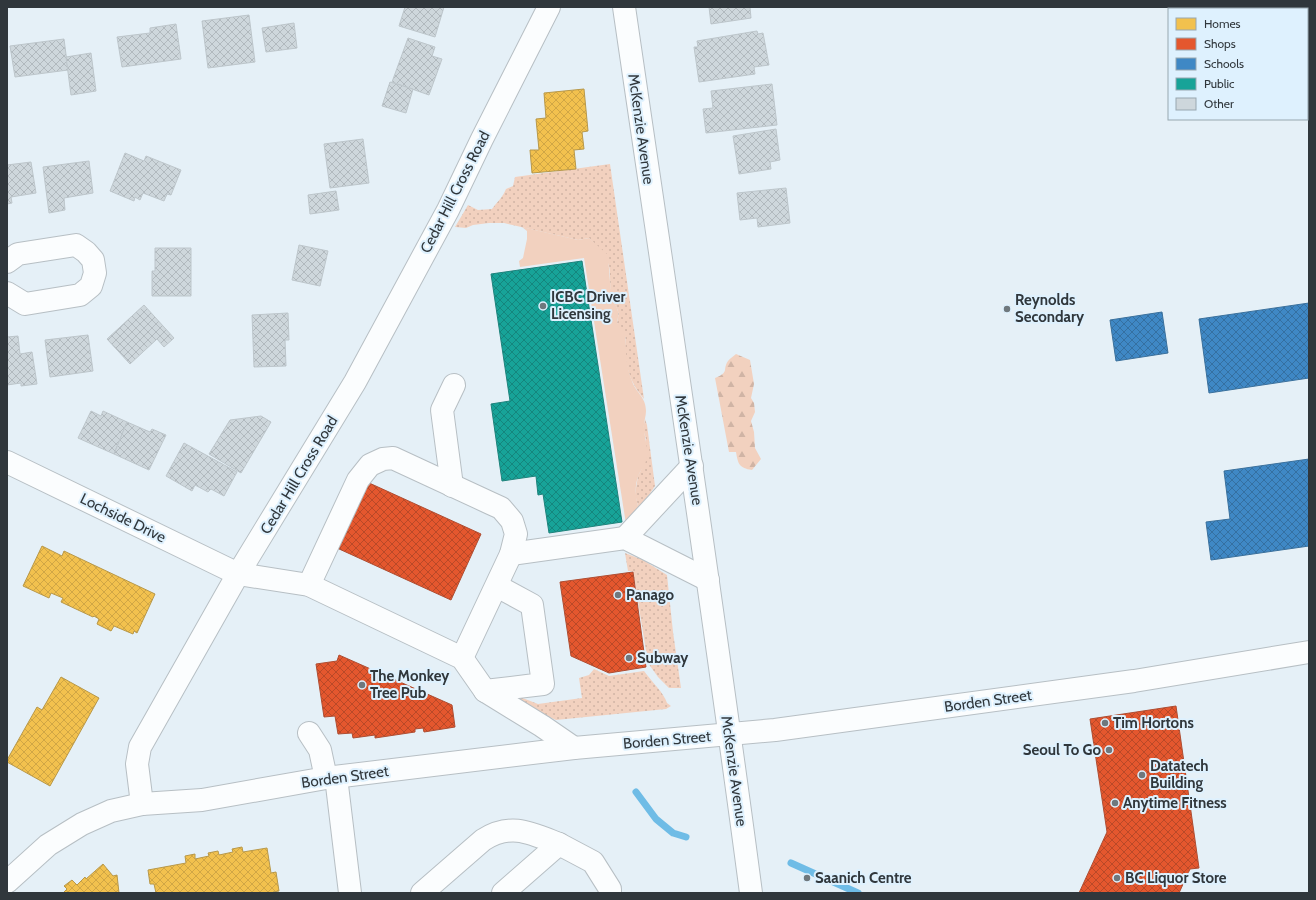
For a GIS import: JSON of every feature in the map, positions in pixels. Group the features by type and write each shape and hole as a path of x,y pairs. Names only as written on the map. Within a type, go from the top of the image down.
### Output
{"street":[{"name":"Cedar Hill Cross Road","path":"142,804 137,764 140,747 238,574 355,382 448,210 549,7"},
{"name":"McKenzie Avenue","path":"624,7 753,892"},
{"path":"7,262 18,254 76,245 86,252 93,260 95,273 91,286 80,295 24,304 7,293"},
{"path":"452,486 442,410 454,385"},
{"path":"309,585 358,480 370,465 383,459 392,458 501,508 512,521 516,534 511,554 462,658 485,691 542,726 574,748"},
{"name":"Lochside Drive","path":"7,462 238,574 309,585 462,658"},
{"path":"625,538 692,466"},
{"path":"511,554 625,538 708,580"},
{"path":"485,691 543,684 532,605 497,586"},
{"name":"Borden Street","path":"142,804 202,800 331,778 574,748 775,730 1134,681 1309,652"},
{"path":"309,733 320,750 331,778 350,893"},
{"path":"7,882 48,845 82,824 112,811 142,804"},
{"path":"422,893 492,834 512,830 523,831 559,844 593,862 610,890 610,893"},
{"path":"503,893 559,844"}],"green space":[{"path":"610,164 644,399 636,388 628,370 625,349 625,334 617,323 618,311 611,293 610,270 608,262 589,238 578,240 504,223 473,225 466,228 455,227 468,205 478,210 492,209 502,197 506,189 513,186 515,177"},
{"path":"522,227 578,240 589,238 607,254 610,286 613,300 618,310 617,323 625,330 628,368 634,385 646,406 644,428 647,457 639,474 636,485 636,498 639,510 626,524 584,258 520,267 519,261 523,258 527,239 527,231"},
{"path":"736,354 750,360 754,384 751,398 754,403 755,412 751,421 754,432 755,448 761,459 752,470 744,468 740,465 736,452 729,452 715,378 723,374 726,364"},
{"path":"645,419 655,486 639,510 636,498 636,488 638,476 642,468 646,439 643,429"},
{"path":"625,553 643,560 667,575 681,688 669,688 658,677 648,663 633,571 628,571"},
{"path":"594,669 609,676 644,671 660,691 667,703 671,706 666,709 556,720 512,700 520,697 538,704 582,698 579,678 589,675"}],"building: Homes":[{"path":"584,89 588,131 582,132 584,149 574,150 576,169 532,173 530,150 539,150 536,119 546,118 544,93"},
{"path":"42,546 62,556 64,551 155,594 137,633 134,631 133,634 114,626 111,631 97,624 99,619 94,616 93,617 61,602 63,598 51,593 49,598 23,586"},
{"path":"61,677 99,698 50,786 7,762 7,760 37,707 42,710"},
{"path":"242,847 243,852 267,848 271,873 276,872 279,891 273,893 156,893 154,884 150,884 148,870 186,863 185,856 195,854 195,859 209,856 208,853 218,851 219,855 233,852 232,849"},
{"path":"103,864 113,876 117,875 119,893 63,893 67,889 64,886 72,880 77,885"}],"building: Shops":[{"path":"367,482 481,534 451,600 337,548"},
{"path":"633,572 646,667 609,673 571,656 560,582"},
{"name":"The Monkey Tree Pub","path":"339,655 452,705 455,727 424,732 423,728 415,729 415,732 375,738 375,735 353,738 352,733 338,734 335,716 324,717 316,664 337,661"},
{"name":"Datatech Building","path":"1176,706 1199,868 1190,869 1179,893 1079,893 1107,832 1090,719"}],"building: Schools":[{"path":"1309,303 1309,378 1209,393 1199,319"},
{"path":"1162,312 1168,353 1116,361 1110,320"},
{"path":"1309,459 1309,546 1211,560 1206,522 1230,519 1224,471"}],"building: Public":[{"path":"582,261 622,522 549,533 543,494 538,495 536,476 502,481 491,404 510,401 491,274"}],"building: Other":[{"path":"405,7 444,7 435,37 399,26"},
{"path":"709,7 750,7 751,18 711,24"},
{"path":"249,15 255,62 208,68 202,21"},
{"path":"294,23 297,48 266,52 262,28"},
{"path":"176,24 181,59 122,67 117,37 150,33 150,28"},
{"path":"757,31 758,34 763,33 769,65 754,67 755,74 699,82 694,47 698,47 697,41"},
{"path":"408,38 435,47 432,56 442,59 429,95 392,82"},
{"path":"64,39 68,70 15,77 10,46"},
{"path":"91,53 96,91 71,95 66,57"},
{"path":"390,82 413,89 406,113 382,106"},
{"path":"772,84 777,125 706,133 703,109 713,108 711,91"},
{"path":"776,129 780,160 770,162 771,169 739,174 733,136"},
{"path":"363,139 369,183 330,188 324,144"},
{"path":"125,153 144,161 146,156 181,170 171,195 167,194 164,201 143,193 140,200 135,197 134,201 110,191"},
{"path":"89,161 93,193 64,198 65,210 49,213 43,167"},
{"path":"31,162 36,193 11,197 12,203 7,204 7,165"},
{"path":"786,188 790,223 758,227 757,218 740,220 737,193"},
{"path":"336,191 339,210 310,214 308,195"},
{"path":"299,245 328,251 320,286 292,280"},
{"path":"155,248 191,248 191,296 152,296 152,271 155,271"},
{"path":"144,305 174,338 164,347 157,339 130,364 107,339"},
{"path":"288,313 289,340 285,340 286,366 254,367 252,315"},
{"path":"88,335 93,371 50,377 45,340"},
{"path":"18,336 20,354 32,352 37,384 21,386 21,383 7,385 7,337"},
{"path":"91,411 101,416 103,411 127,422 114,454 78,438"},
{"path":"261,416 271,422 241,473 209,454 230,420"},
{"path":"127,422 150,432 152,429 166,435 149,470 114,454"},
{"path":"184,443 237,472 224,496 211,489 208,492 195,485 192,491 166,476"}],"waterway":[{"path":"636,792 656,819 673,833 686,837"},
{"path":"791,863 858,893"}],"place":[{"name":"ICBC Driver Licensing","path":"543,306"},
{"name":"Reynolds Secondary","path":"1007,309"},
{"name":"Panago","path":"618,595"},
{"name":"Subway","path":"629,658"},
{"name":"The Monkey Tree Pub","path":"362,685"},
{"name":"Tim Hortons","path":"1105,723"},
{"name":"Seoul To Go","path":"1109,750"},
{"name":"Datatech Building","path":"1142,775"},
{"name":"Anytime Fitness","path":"1115,803"},
{"name":"Saanich Centre","path":"807,878"},
{"name":"BC Liquor Store","path":"1117,878"}]}
